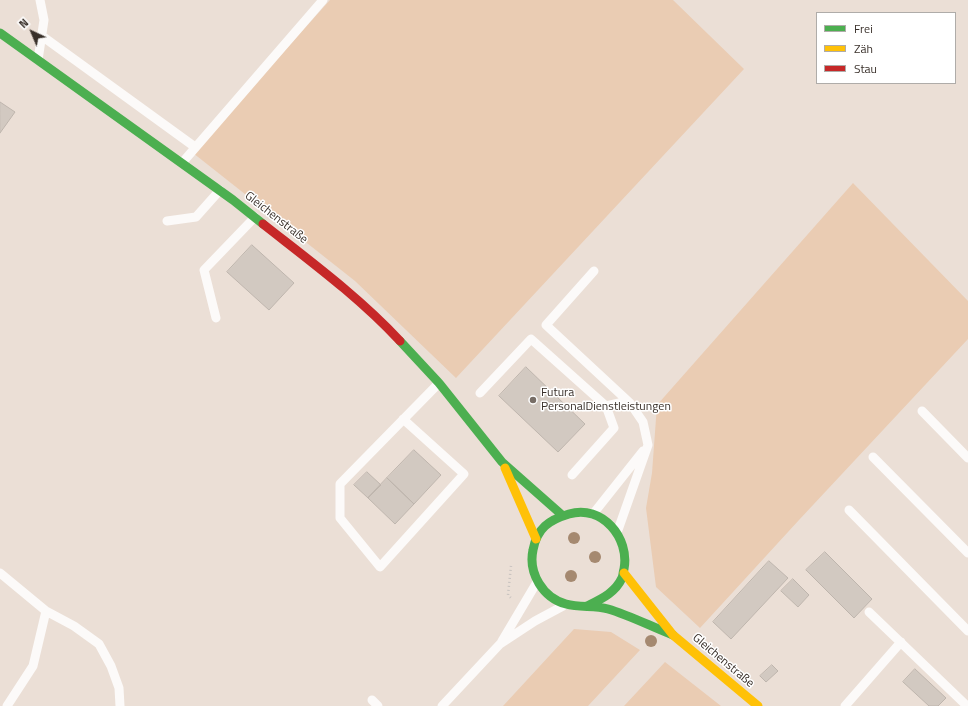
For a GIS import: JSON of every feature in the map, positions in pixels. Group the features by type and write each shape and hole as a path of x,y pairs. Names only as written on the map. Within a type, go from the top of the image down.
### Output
{"street":[{"name":"Gleichenstraße","path":"0,34 220,190 339,284 380,320 438,383 502,462 562,515"},
{"name":"Gleichenstraße","path":"502,462 536,539"},
{"name":"Gleichenstraße","path":"572,512 593,514 611,524 623,541 626,552 624,573 618,585 610,595 599,602 587,606 576,607 565,605 554,600 544,592 537,582 531,560 532,549 536,539 547,524 562,515 572,512"},
{"name":"Gleichenstraße","path":"624,573 673,635 758,706"},
{"name":"Gleichenstraße","path":"587,606 608,609 673,635"}],"lane":[{"path":"38,60 44,20 40,0"},
{"path":"182,163 323,0"},
{"path":"42,36 195,147"},
{"path":"167,221 196,217 220,190"},
{"path":"216,318 204,270 255,217"},
{"path":"594,272 546,325 628,401 644,422 648,446 617,531"},
{"path":"480,393 531,339 606,406 614,428 572,475"},
{"path":"403,419 464,474 380,567 340,518 340,484 403,419 438,383"},
{"path":"606,406 628,401"},
{"path":"922,411 968,458"},
{"path":"593,514 648,446"},
{"path":"873,457 968,553"},
{"path":"849,510 968,631"},
{"path":"0,573 46,611 74,626 100,644 111,666 119,688 120,706"},
{"path":"442,706 500,644 537,582"},
{"path":"500,644 534,620 565,605"},
{"path":"8,706 33,666 46,611"},
{"path":"869,612 967,705"},
{"path":"845,706 901,642"}],"path":[{"path":"511,559 508,595 522,608"}],"shaded area":[{"path":"330,0 673,0 744,69 456,378 355,281 193,153"},
{"path":"853,183 968,301 968,339 700,628 656,587 646,508 652,473 657,405"},
{"path":"574,629 611,632 640,650 588,706 503,706"},
{"path":"665,662 721,706 624,706"}],"building":[{"path":"0,102 15,112 0,133"},
{"path":"252,245 294,283 269,310 227,272"},
{"path":"526,367 585,424 558,452 499,396"},
{"path":"414,450 441,475 414,504 387,478"},
{"path":"367,472 381,485 368,498 354,485"},
{"path":"387,478 414,504 395,524 368,498"},
{"path":"825,552 872,599 854,618 806,570"},
{"path":"769,561 788,578 731,639 713,622"},
{"path":"793,579 809,595 798,607 781,591"},
{"path":"772,665 778,671 766,682 760,676"},
{"path":"915,669 946,698 938,706 929,706 903,682"}],"traffic: fast":[{"path":"0,33 233,200 263,224"},
{"path":"400,341 439,383 502,462 562,515"},
{"path":"587,606 612,592 616,588 623,576 625,557 623,546 618,535 611,526 592,514 581,512 569,514 550,522 541,531 535,542 532,559 533,567 535,576 544,590 550,596 566,604 608,609 624,614 673,635"}],"traffic: slow":[{"path":"505,468 536,539"},
{"path":"624,573 673,635 758,706"}],"traffic: jam":[{"path":"263,224 351,294 400,341"}],"place":[{"name":"Futura PersonalDienstleistungen","path":"533,400"}]}
